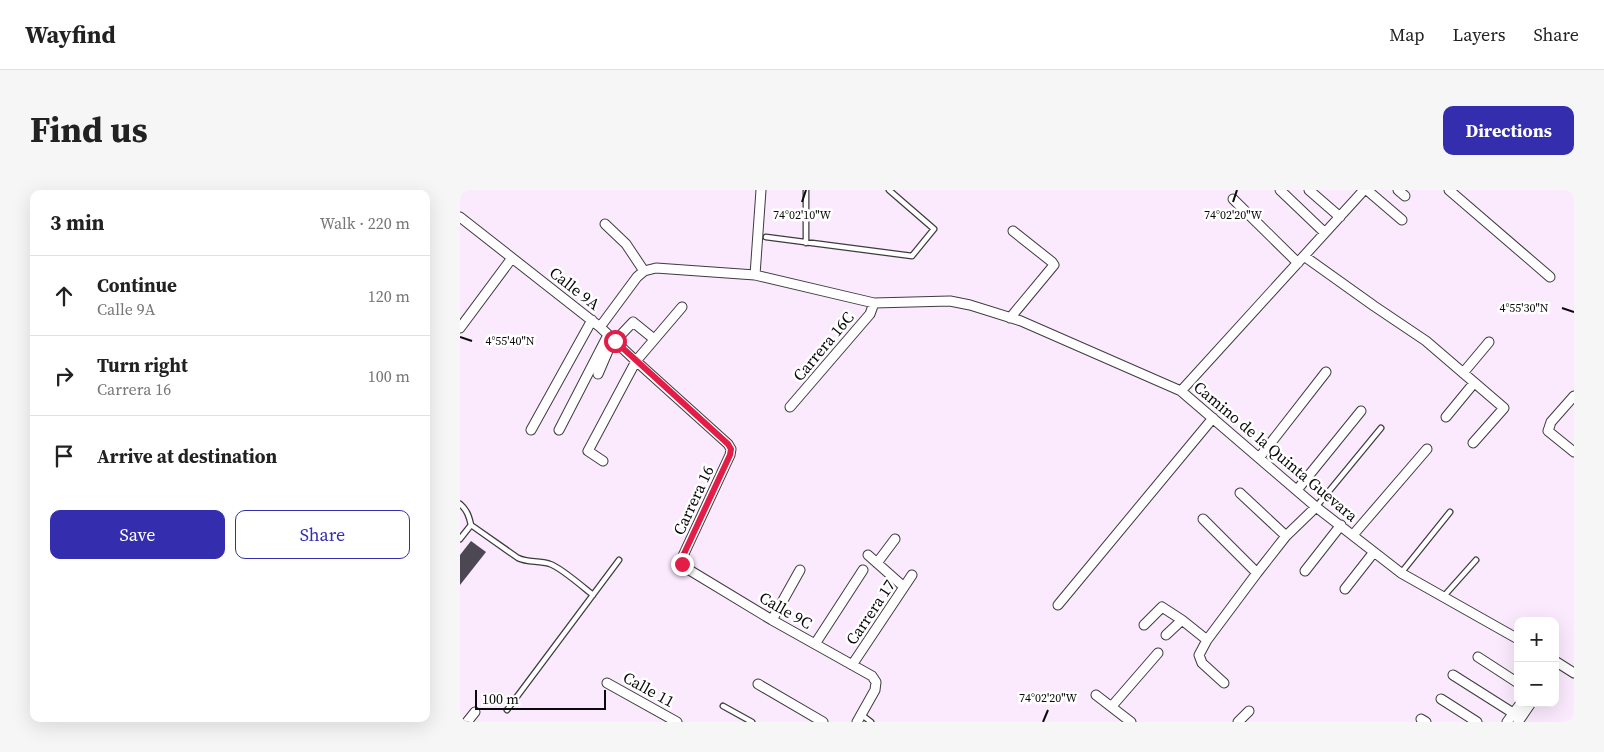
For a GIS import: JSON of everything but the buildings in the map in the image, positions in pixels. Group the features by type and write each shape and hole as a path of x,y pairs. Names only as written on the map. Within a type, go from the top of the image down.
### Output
{"street":[{"path":"755,276 762,237 761,190"},
{"path":"1280,190 1325,234"},
{"path":"1309,190 1340,217"},
{"path":"1181,391 1366,190 1402,220"},
{"path":"1449,190 1550,277"},
{"path":"1233,199 1301,260 1426,341 1504,408 1473,443"},
{"name":"Calle 9A","path":"460,216 592,320 728,444 731,449"},
{"path":"600,327 637,277 644,271 626,244 606,224"},
{"path":"1010,318 1054,265 1013,231"},
{"path":"460,328 512,258"},
{"name":"Camino de la Quinta Guevara","path":"644,271 656,268 755,276 874,303 950,301 970,304 1010,318 1181,391 1316,507 1401,573 1514,637"},
{"name":"Carrera 16C","path":"790,407 870,314 874,303"},
{"path":"603,462 588,451 636,361 682,307"},
{"path":"531,430 592,320"},
{"path":"559,430 612,338 633,322 654,339"},
{"path":"598,374 612,338"},
{"path":"1464,374 1489,342"},
{"path":"1259,458 1326,372"},
{"path":"1446,416 1474,383"},
{"path":"1574,396 1550,422 1548,427 1548,431 1574,452"},
{"path":"1297,490 1361,411"},
{"path":"1058,605 1213,418"},
{"name":"Carrera 16","path":"682,564 682,558 730,455 731,449"},
{"path":"1353,535 1427,449"},
{"path":"1240,493 1286,536"},
{"path":"1224,683 1202,663 1199,656 1207,640 1286,536 1316,507"},
{"path":"1202,519 1257,572"},
{"path":"1304,571 1341,526"},
{"path":"877,563 895,539"},
{"path":"1346,589 1374,552"},
{"path":"868,555 904,587"},
{"name":"Calle 9C","path":"682,564 772,620 872,676 876,682 875,690 860,718"},
{"path":"772,620 800,570"},
{"path":"815,644 863,570"},
{"name":"Carrera 17","path":"852,665 912,575"},
{"path":"1144,625 1162,607 1207,640"},
{"path":"1166,635 1182,620"},
{"path":"1112,706 1158,653"},
{"path":"1478,657 1514,680"},
{"path":"1559,667 1574,673"},
{"path":"1453,675 1513,713"},
{"name":"Calle 11","path":"607,683 677,722"},
{"path":"758,684 822,722"},
{"path":"1096,695 1131,722"},
{"path":"1441,700 1477,722"},
{"path":"1507,722 1518,707"},
{"path":"1518,722 1528,707"},
{"path":"1238,722 1248,711"},
{"path":"467,722 475,712"}],"lane":[{"path":"806,190 806,242"},
{"path":"762,237 912,256 934,229 889,190"},
{"path":"1316,507 1381,428"},
{"path":"460,504 469,516 471,525 518,558 526,562 552,564 593,595"},
{"path":"1401,573 1450,512"},
{"path":"460,539 471,525"},
{"path":"507,710 619,560"},
{"path":"1443,598 1476,560"},
{"path":"724,706 752,722"},
{"path":"860,718 871,722"}],"route":[{"path":"615,341 728,444 731,449 730,455 682,558 682,564"}]}
